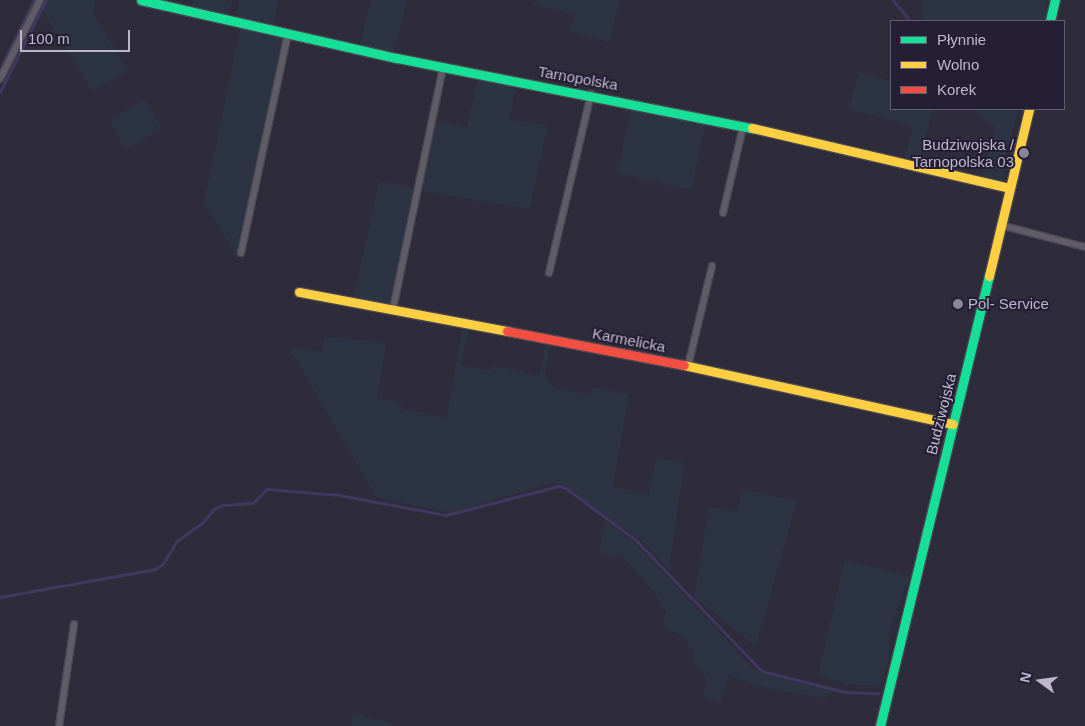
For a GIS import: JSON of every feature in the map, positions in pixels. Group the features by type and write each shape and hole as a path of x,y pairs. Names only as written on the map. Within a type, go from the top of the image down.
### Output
{"street":[{"path":"0,79 40,0"},
{"name":"Tarnopolska","path":"141,0 442,67 591,94 854,149 1009,188"},
{"path":"1050,20 1055,0"},
{"path":"241,253 288,33"},
{"path":"393,309 442,67"},
{"path":"549,273 591,94"},
{"name":"Budziwojska","path":"880,726 1029,110"},
{"path":"723,213 743,127"},
{"path":"1000,225 1085,247"},
{"path":"688,366 712,266"},
{"name":"Karmelicka","path":"299,292 688,366 953,424"},
{"path":"59,726 74,624"}],"shaded area":[{"path":"47,0 95,0 93,13 128,71 92,91 42,9"},
{"path":"193,0 233,0 227,14 191,9"},
{"path":"239,0 279,0 272,28 236,19"},
{"path":"371,0 407,0 393,55 363,49 360,44"},
{"path":"535,0 620,0 609,42 570,32 574,14 533,5"},
{"path":"921,0 1047,0 1047,20 921,20"},
{"path":"241,25 280,34 283,38 237,257 204,202"},
{"path":"859,72 890,81 890,110 933,110 920,160 905,157 913,126 849,109"},
{"path":"478,77 517,83 509,119 548,126 529,209 419,191 434,120 467,127"},
{"path":"145,99 162,128 126,149 109,120"},
{"path":"632,104 706,120 692,189 617,173"},
{"path":"975,110 1019,110 1004,159 1004,181 981,175 995,128"},
{"path":"379,181 414,188 391,302 383,306 353,300"},
{"path":"463,325 469,326 461,365 490,371 492,365 539,376 546,341 550,342 545,376 553,387 590,395 592,387 629,394 613,487 649,494 656,458 684,463 669,570 643,542 561,484 553,483 450,513 376,497 288,346 322,352 325,336 386,343 377,398 403,404 402,409 446,418"},
{"path":"742,490 797,500 756,646 694,597 709,507 737,511"},
{"path":"605,521 635,543 751,666 761,673 831,691 829,698 768,689 728,675 721,703 703,698 707,680 693,661 695,655 681,634 662,629 666,612 654,592 623,557 599,553"},
{"path":"845,560 910,576 889,630 889,656 880,686 845,684 818,675"},
{"path":"353,714 393,723 392,726 351,726"}],"waterway":[{"path":"2,65 34,0"},
{"path":"0,92 46,0"},
{"path":"893,0 910,20"},
{"path":"0,597 155,569 163,564 177,541 203,522 214,509 223,505 253,503 267,489 339,495 446,515 559,486 566,488 636,540 762,671 845,692 878,693"}],"traffic: fast":[{"path":"141,0 397,58 752,128"},
{"path":"1050,20 1055,0"},
{"path":"880,726 989,276"}],"traffic: slow":[{"path":"989,276 1029,110"},
{"path":"752,128 1009,188"},
{"path":"299,292 507,331"},
{"path":"684,365 953,424"}],"traffic: jam":[{"path":"507,331 684,365"}],"place":[{"name":"Budziwojska / Tarnopolska 03","path":"1024,153"},
{"name":"Pol- Service","path":"958,304"}]}
